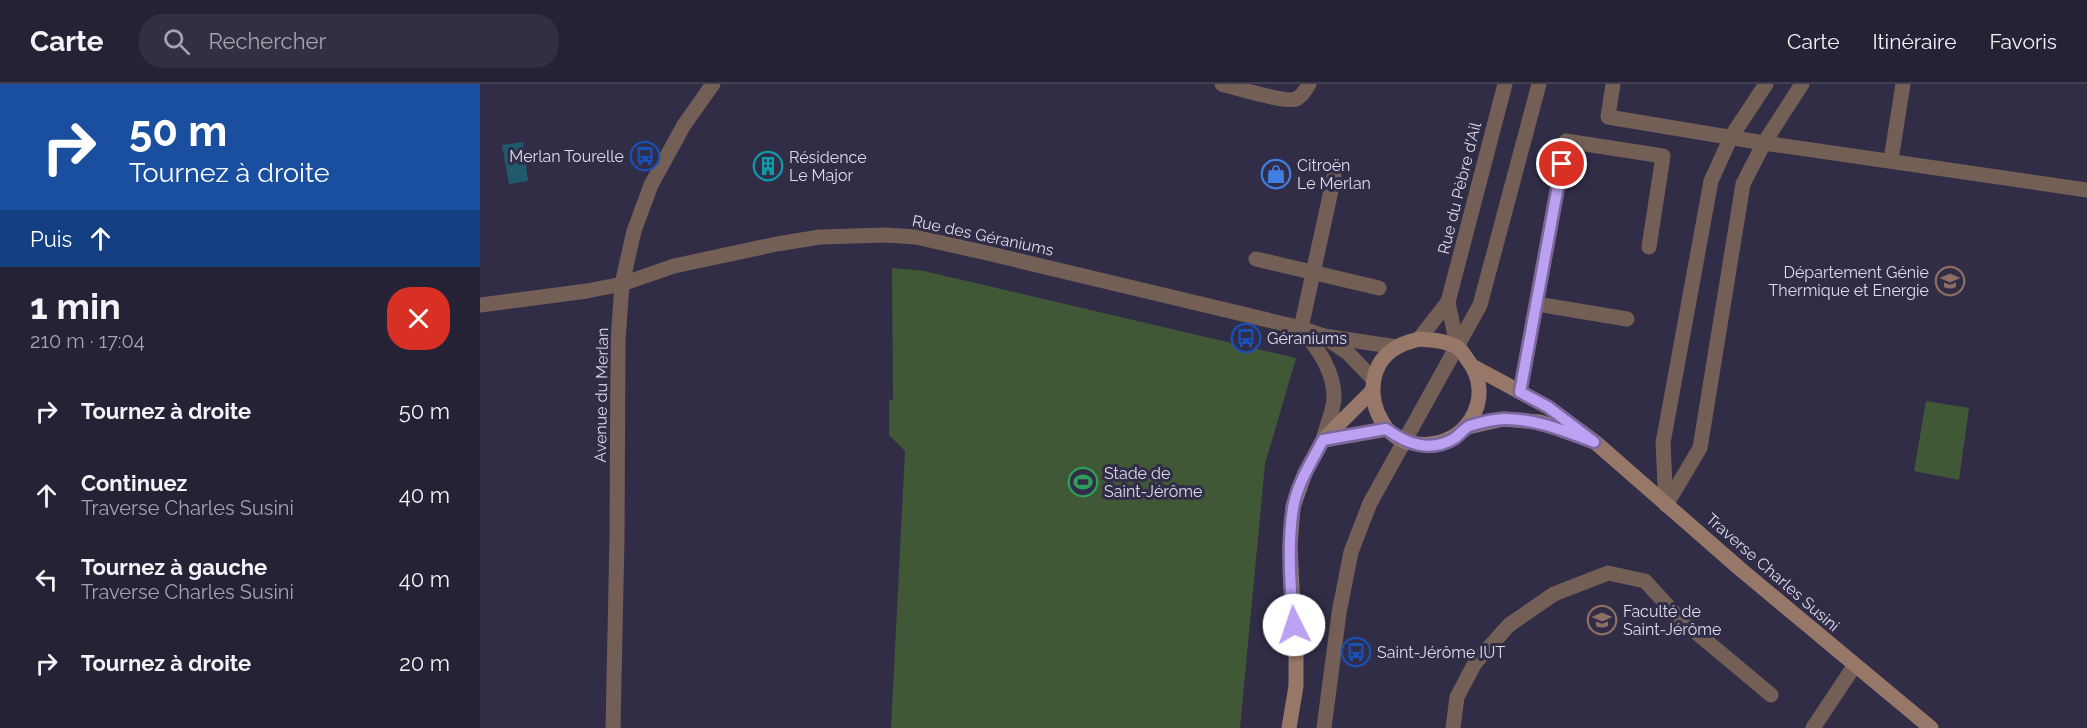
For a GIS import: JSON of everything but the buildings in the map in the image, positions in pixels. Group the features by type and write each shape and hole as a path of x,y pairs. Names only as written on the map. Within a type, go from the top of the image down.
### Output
{"street":[{"name":"Avenue du Merlan","path":"613,728 618,340 622,284 634,231 651,185 684,124 713,84"},
{"path":"1223,84 1286,100 1297,99 1306,91 1309,84"},
{"name":"Rue du Pèbre d'Ail","path":"1419,339 1448,302 1505,84"},
{"path":"1324,728 1351,552 1370,503 1480,305 1539,84"},
{"path":"1613,84 1608,117 1764,143 2087,190"},
{"path":"1666,505 1663,442 1711,181 1731,137 1766,84"},
{"path":"1666,505 1700,448 1743,184 1764,143 1802,84"},
{"path":"1891,160 1903,84"},
{"path":"1520,392 1566,141 1663,156 1649,247"},
{"path":"1289,728 1296,686 1296,641 1290,546 1293,507 1305,473 1323,440 1334,399 1329,371 1315,345 1301,328 1334,177"},
{"name":"Rue des Géraniums","path":"480,305 587,291 622,284 674,266 777,244 820,237 886,235 916,237 987,253 1301,328 1324,336 1397,347"},
{"path":"1256,259 1379,288"},
{"name":"Rue du Pèbre d'Ail","path":"1448,302 1457,346"},
{"path":"1537,304 1627,319"},
{"name":"Rue des Géraniums","path":"1324,336 1348,353 1373,385"},
{"path":"1323,440 1373,385 1382,361 1397,347 1419,339 1438,340 1457,346 1474,367 1479,392 1475,410 1467,427"},
{"name":"Traverse Charles Susini","path":"1474,367 1548,407 1594,442 1931,728"},
{"path":"1373,385 1375,411 1386,429 1403,441"},
{"name":"Traverse Charles Susini","path":"1403,441 1421,445 1439,444 1455,438 1467,427 1503,419 1540,422 1594,442"},
{"path":"1323,440 1386,429"},
{"path":"1453,728 1457,697 1475,663 1509,625 1554,594 1608,573 1645,581 1679,618 1771,695"},
{"path":"1813,728 1855,665"}],"green space":[{"name":"Stade de Saint-Jérôme","path":"892,268 924,271 1296,358 1265,464 1240,728 891,728 905,451 889,435 889,400 893,400"},
{"path":"1926,401 1969,408 1959,480 1914,471"}],"water":[{"path":"523,142 528,181 509,184 502,145"}],"place":[{"name":"Merlan Tourelle","path":"645,156"},
{"name":"Résidence Le Major","path":"768,166"},
{"name":"Citroën Le Merlan","path":"1276,174"},
{"name":"Département Génie Thermique et Energie","path":"1950,281"},
{"name":"Géraniums","path":"1246,338"},
{"name":"Stade de Saint-Jérôme","path":"1083,482"},
{"name":"Faculté de Saint-Jérôme","path":"1602,620"},
{"name":"Saint-Jérôme IUT","path":"1356,652"}],"route":[{"path":"1294,625 1290,546 1293,507 1305,473 1323,440 1386,429 1403,441 1421,445 1439,444 1455,438 1467,427 1503,419 1540,422 1594,442 1548,407 1520,392 1562,164"}]}
